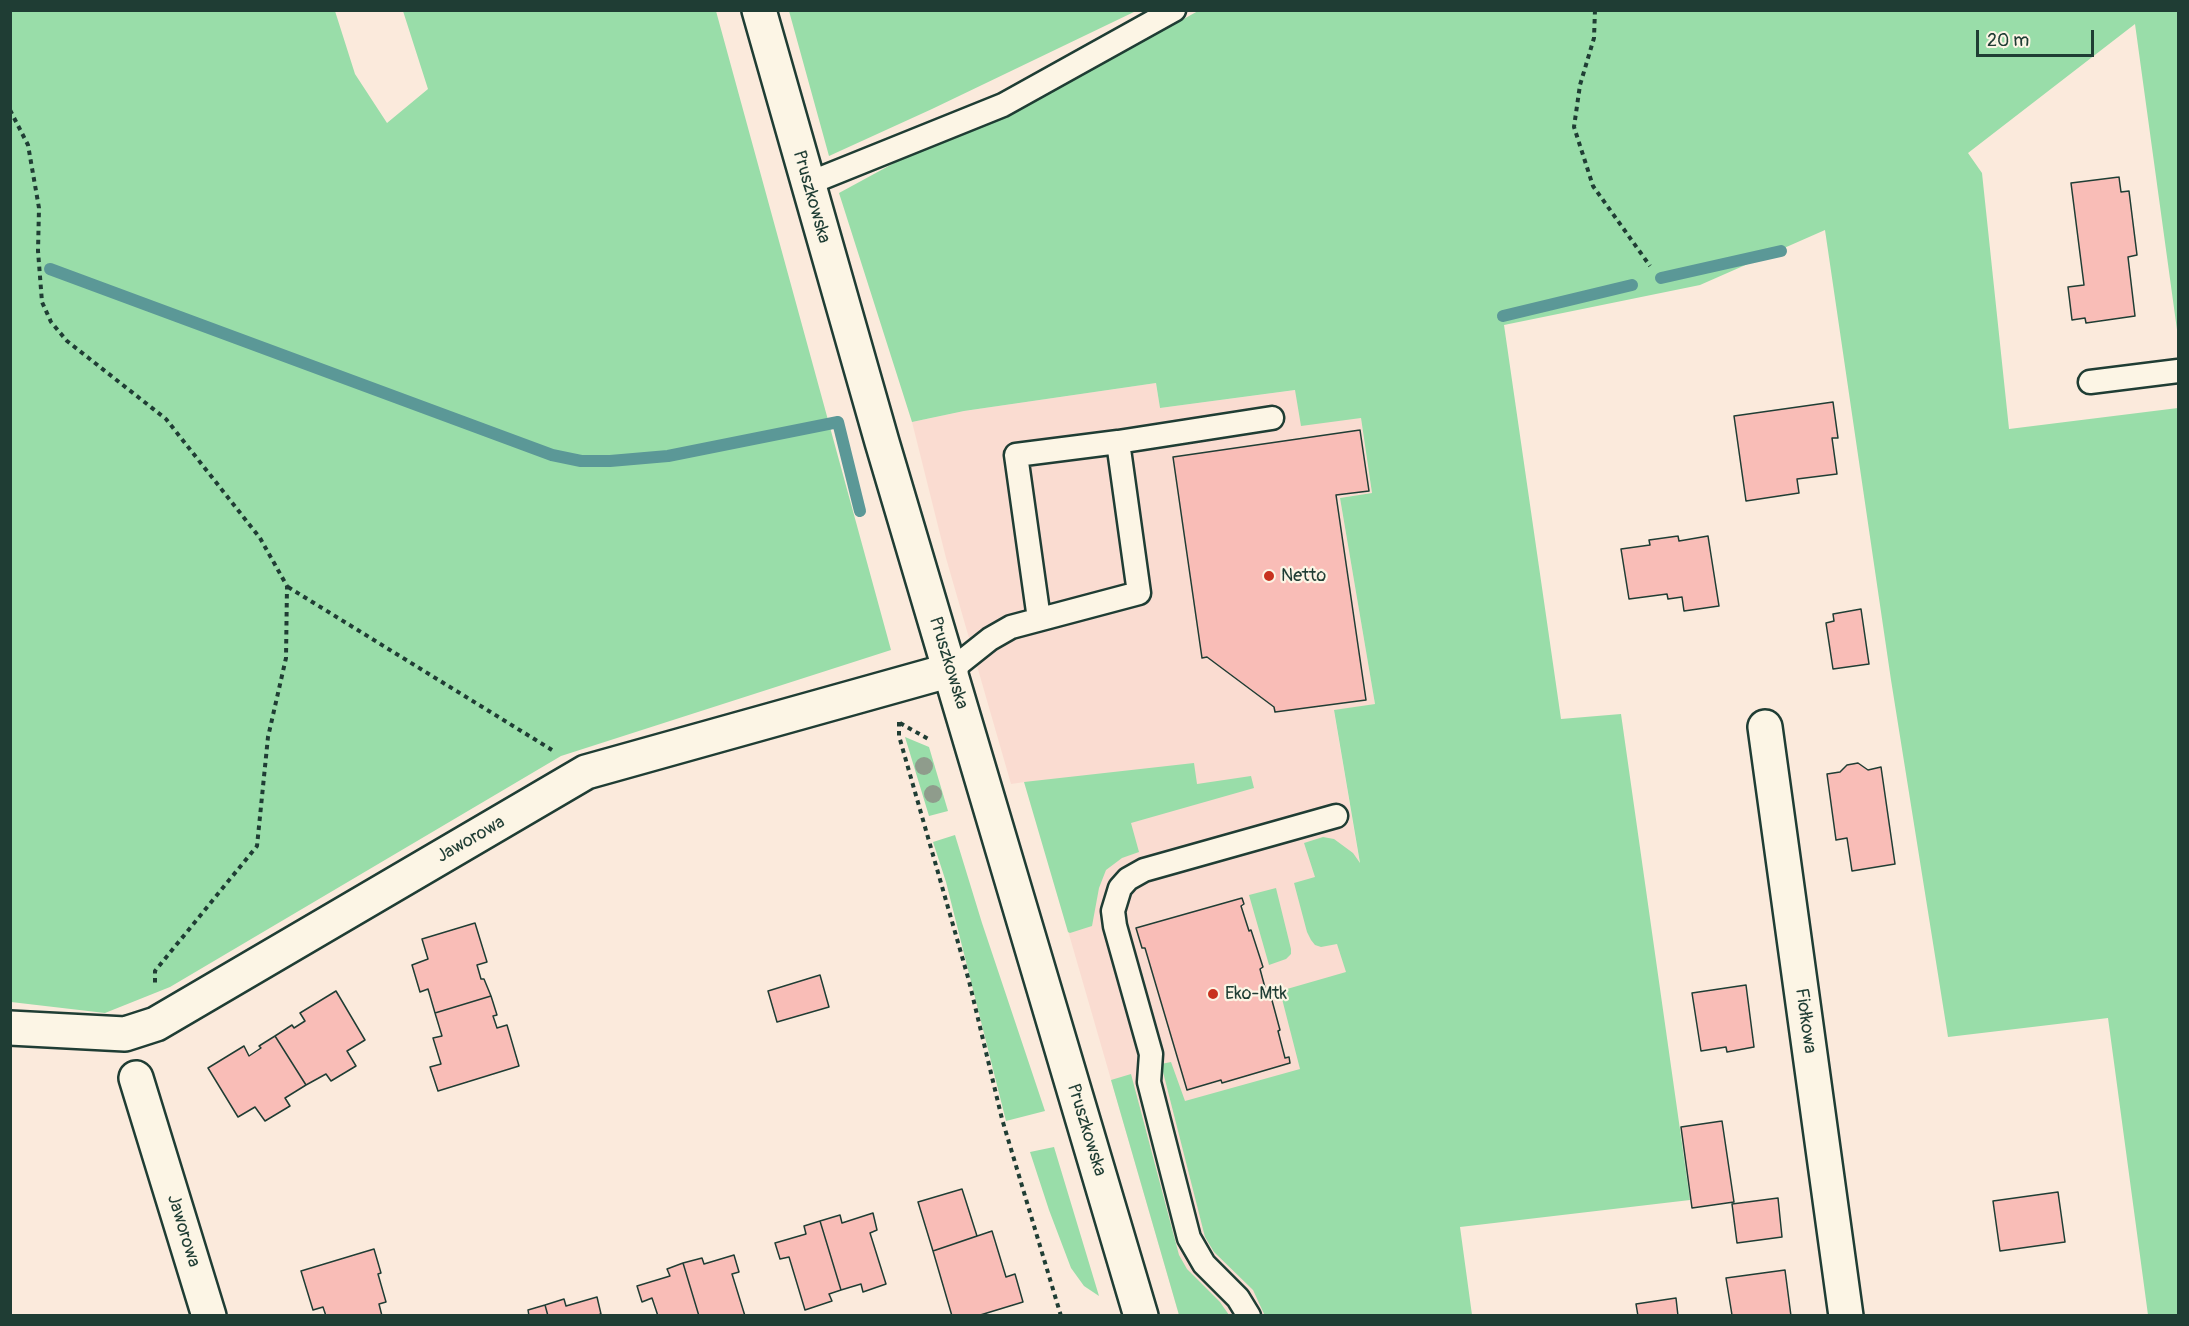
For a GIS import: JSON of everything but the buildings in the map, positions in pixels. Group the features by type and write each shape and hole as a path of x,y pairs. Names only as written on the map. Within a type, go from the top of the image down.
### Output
{"street":[{"name":"Pruszkowska","path":"759,10 807,184 1141,1316"},
{"name":"Jaworowa","path":"10,1028 124,1034 156,1024 586,772 951,670"},
{"name":"Fiołkowa","path":"1765,727 1846,1316"},
{"name":"Jaworowa","path":"136,1078 209,1316"}],"lane":[{"path":"807,184 1003,105 1174,10"},
{"path":"2090,382 2178,371"},
{"path":"1039,619 1016,455 1272,418"},
{"path":"951,670 1011,627 1139,593 1118,442"},
{"path":"1249,1316 1238,1298 1204,1264 1189,1238 1149,1082 1151,1054 1115,926 1113,911 1120,888 1128,879 1144,870 1336,816"}],"path":[{"path":"1595,10 1594,38 1580,86 1574,127 1593,186 1650,266"},
{"path":"10,110 28,145 39,208 38,251 42,302 51,322 67,341 166,419 260,538 287,586 586,772"},
{"path":"156,1024 155,971 257,846 268,737 286,658 287,586"},
{"path":"900,723 899,736 969,981 1002,1119 1061,1316"}],"shaded area":[{"path":"1156,383 1160,408 1296,390 1361,418 1372,493 1340,498 1375,704 1334,711 1360,865 1472,1315 1179,1315 1025,782 1011,784 946,558 912,422 964,411"}],"green space":[{"path":"11,10 335,11 355,74 387,123 428,89 403,11 716,11 891,650 561,756 170,987 105,1013 11,1002"},
{"path":"789,10 1136,11 829,156"},
{"path":"1198,11 2178,11 2178,337 2135,24 1968,153 1982,173 2009,429 2178,408 2178,1315 2148,1315 2108,1018 1948,1037 1891,680 1825,230 1700,285 1504,325 1561,719 1621,714 1690,1200 1460,1227 1472,1315 1265,1316 1253,1290 1214,1252 1205,1237 1161,1064 1171,1062 1185,1101 1300,1069 1280,991 1346,972 1337,944 1321,947 1315,945 1311,940 1294,883 1315,877 1304,843 1323,837 1334,839 1353,853 1360,863 1334,710 1375,704 1340,498 1372,493 1361,418 1301,426 1295,390 1160,408 1156,383 964,411 912,422 839,193 931,143 1038,100"},
{"path":"905,737 929,747 948,811 929,816"},
{"path":"1194,763 1197,784 1251,776 1254,788 1131,823 1139,852 1122,858 1106,870 1099,888 1092,926 1068,932 1024,782"},
{"path":"955,835 1045,1111 1006,1121 946,882 933,842"},
{"path":"1276,888 1291,954 1286,959 1269,965 1249,895"},
{"path":"1131,1074 1179,1255 1187,1269 1220,1302 1229,1315 1179,1315 1111,1080"},
{"path":"1054,1147 1099,1296 1084,1286 1071,1268 1030,1152"}],"waterway":[{"path":"1661,278 1781,251"},
{"path":"50,269 552,455 581,461 668,456 838,422 860,511"},
{"path":"1503,316 1632,285"}],"place":[{"name":"Netto","path":"1269,576"},
{"name":"Eko-Mtk","path":"1213,994"}]}
